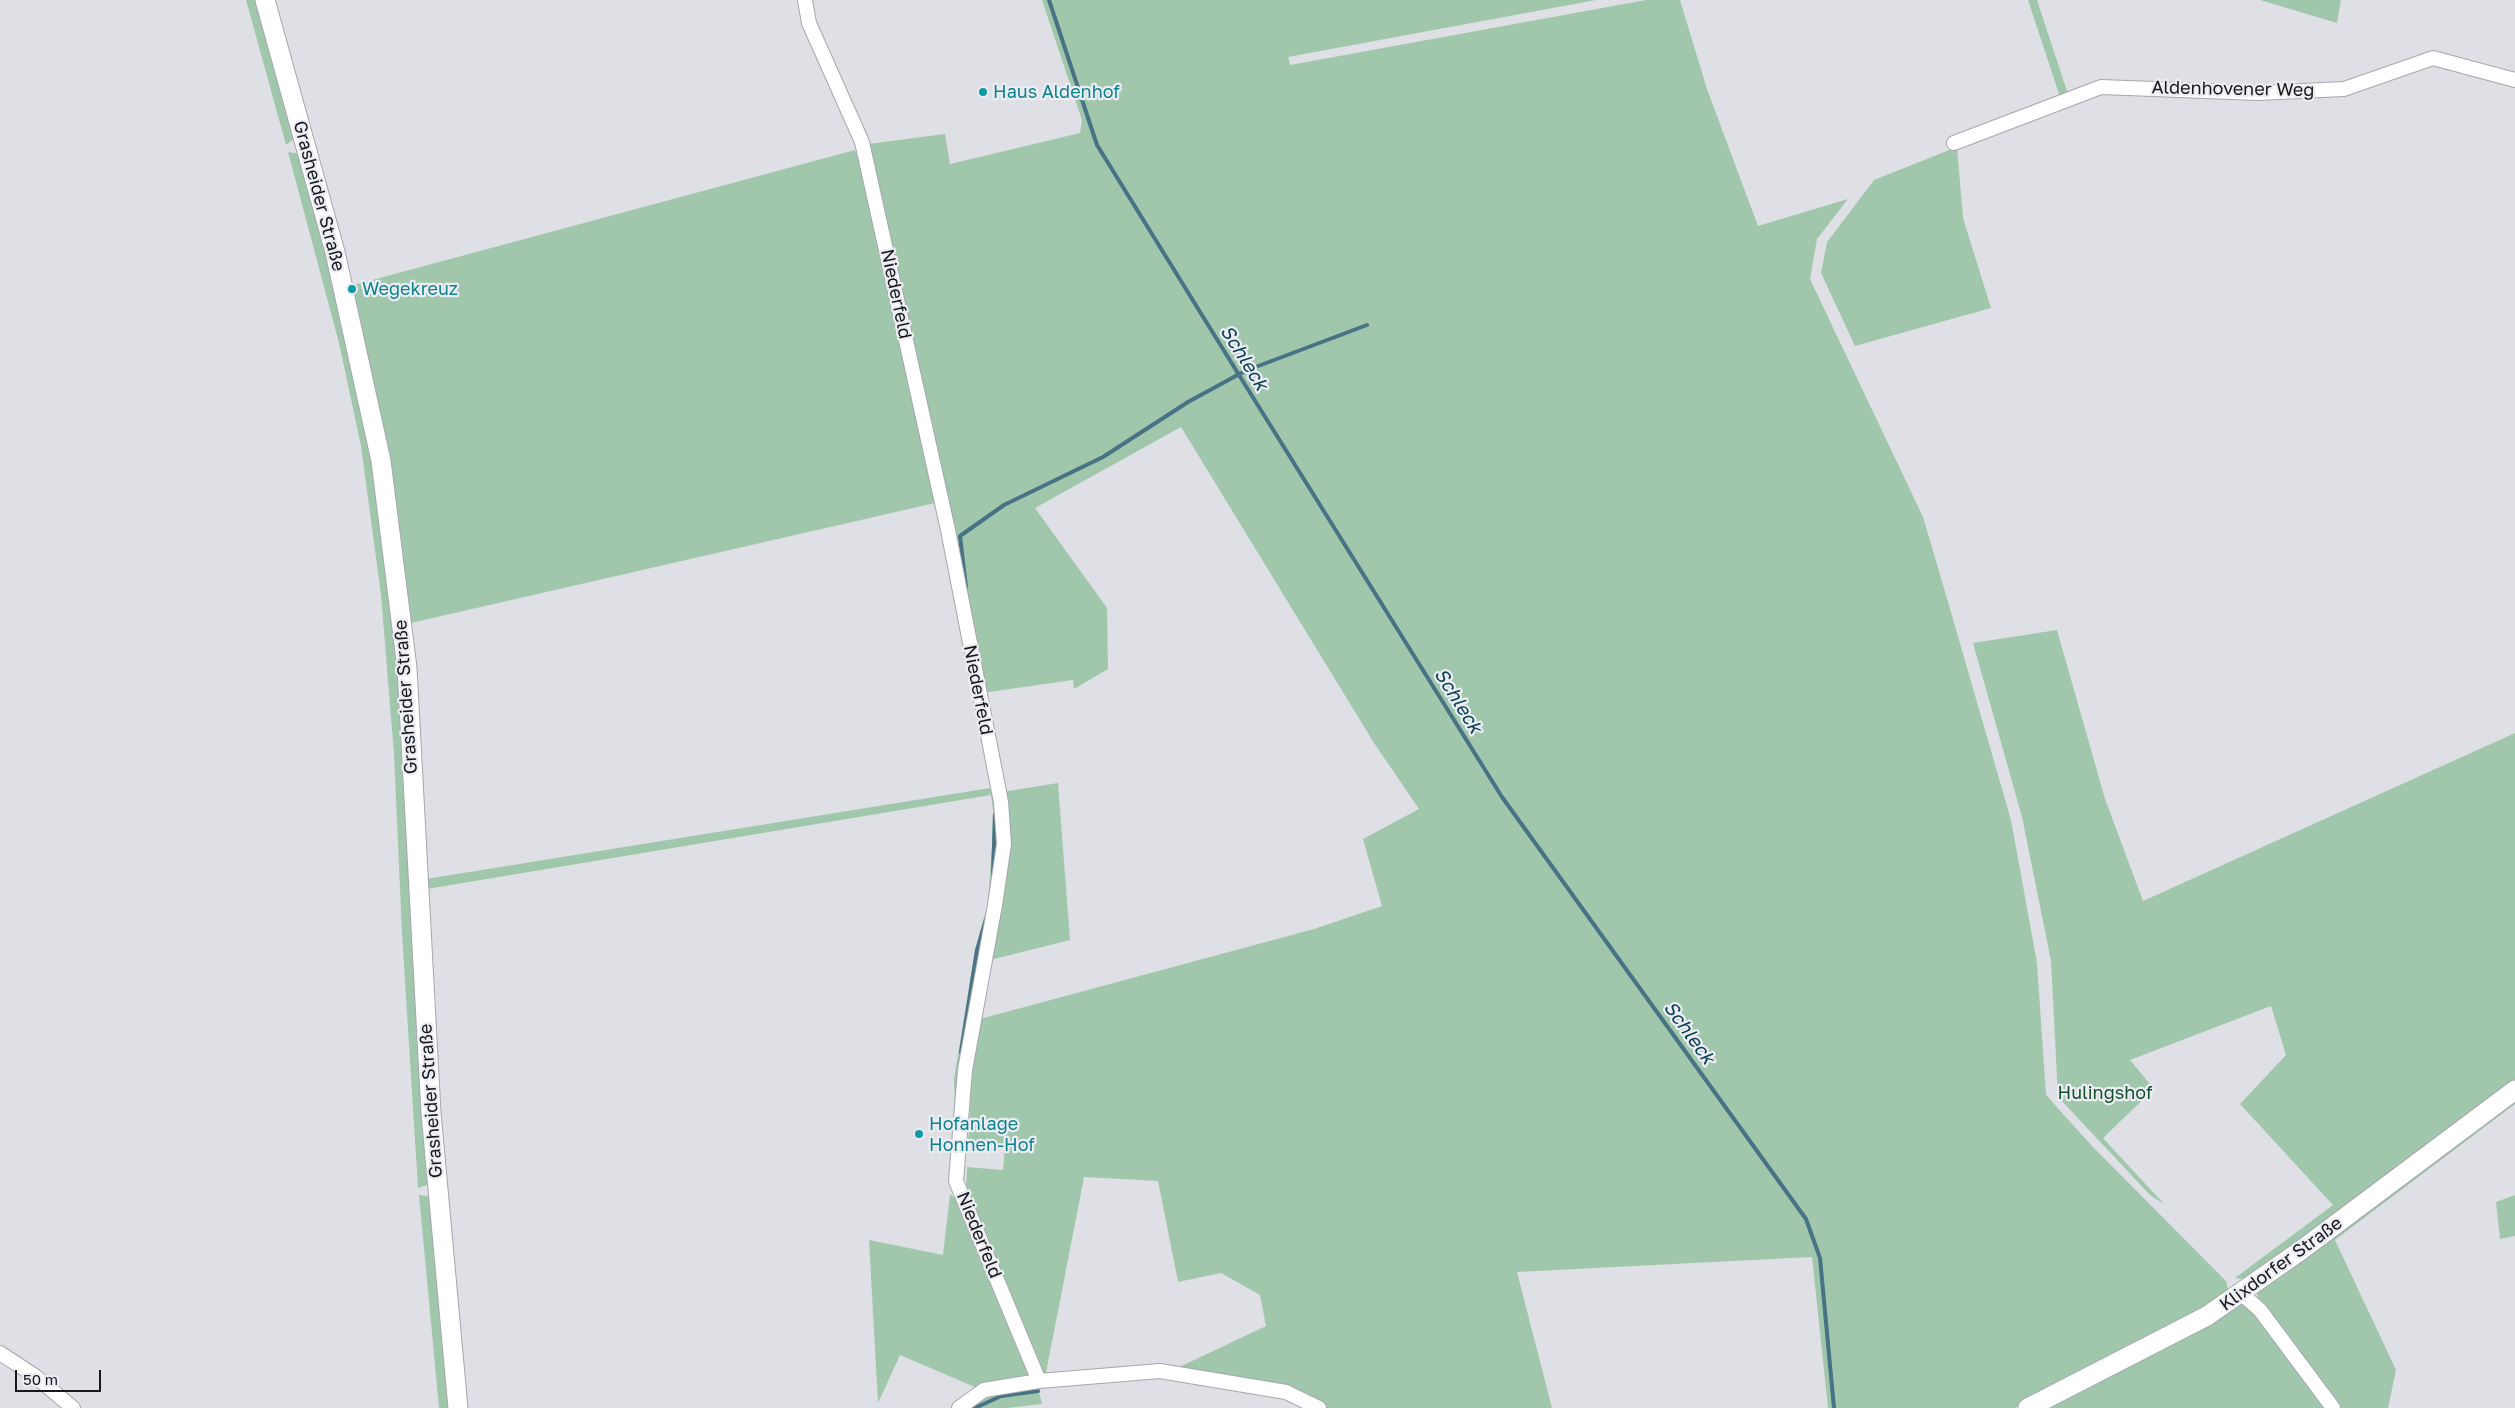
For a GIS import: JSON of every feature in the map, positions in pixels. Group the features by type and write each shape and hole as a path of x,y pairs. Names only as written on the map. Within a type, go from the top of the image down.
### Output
{"street":[{"name":"Grasheider Straße","path":"266,0 335,252 381,462 407,668 419,934 431,1113 458,1408"},
{"name":"Niederfeld","path":"806,0 808,23 862,142 948,530 1001,802 1004,844 966,1070 956,1181 1039,1382"},
{"name":"Aldenhovener Weg","path":"1954,143 2101,87 2258,93 2344,90 2433,58 2515,80"},
{"name":"Klixdorfer Straße","path":"2028,1408 2163,1341 2242,1294 2515,1090"},
{"path":"2242,1294 2260,1310 2333,1408"},
{"path":"0,1353 35,1376 73,1408"},
{"path":"958,1408 984,1390 1039,1382 1160,1371 1286,1392 1319,1408"}],"green space":[{"path":"246,0 262,0 298,136 286,145"},
{"path":"1042,0 1596,0 1288,57 1290,65 1646,0 1680,0 1707,89 1758,226 1848,199 1817,239 1810,279 1923,517 1946,595 2011,820 2037,963 2046,1095 2092,1146 2226,1281 2230,1296 2128,1352 2015,1408 1828,1408 1812,1257 1517,1272 1552,1408 1324,1408 1173,1370 1266,1326 1260,1295 1221,1273 1178,1282 1158,1181 1084,1177 1045,1378 1043,1378 966,1190 967,1167 1003,1170 1005,1147 968,1144 972,1076 980,1019 1314,929 1382,906 1363,839 1419,809 1374,743 1181,427 1035,508 1107,608 1108,669 1074,689 1073,680 982,693 963,595 958,542 868,144 945,134 950,164 1080,133 1082,120"},
{"path":"2028,0 2037,0 2068,94 2060,97"},
{"path":"2260,0 2341,0 2337,23"},
{"path":"1957,147 1963,218 1991,308 1855,346 1821,273 1827,242 1874,180"},
{"path":"855,150 865,174 935,503 411,623 417,664 426,879 990,788 991,795 427,889 440,1181 413,706 350,286"},
{"path":"288,152 301,154 357,361 392,574 432,1183 418,1188 402,933 394,754 381,595 361,446 339,343"},
{"name":"Hulingshof","path":"2057,630 2105,799 2143,901 2515,733 2515,1082 2252,1280 2235,1278 2333,1205 2240,1104 2286,1055 2271,1006 2130,1060 2154,1089 2103,1138 2164,1204 2150,1195 2058,1097 2051,961 2022,817 1973,643"},
{"path":"1058,783 1070,940 990,960 1002,792"},
{"path":"996,794 998,845 960,1112 955,1111 954,1079 975,951 988,903 993,810 991,795"},
{"path":"2515,1097 2515,1104 2335,1240 2396,1370 2388,1408 2337,1408 2258,1299 2257,1291"},
{"path":"950,1194 960,1203 1031,1379 977,1388 900,1355 878,1403 869,1240 943,1255"},
{"path":"419,1195 427,1196 433,1202 454,1408 439,1408"},
{"path":"2515,1195 2515,1236 2500,1239 2496,1202"},
{"path":"2242,1302 2249,1305 2324,1408 2041,1408"},
{"path":"1038,1388 1042,1404 1008,1408 964,1408 984,1395"}],"waterway":[{"name":"Schleck","path":"1049,0 1097,145 1239,375 1502,797 1806,1219 1820,1258 1834,1408"},
{"path":"966,587 960,536 1004,505 1103,457 1188,402 1245,371 1367,325"},
{"path":"993,873 995,815"},
{"path":"961,1052 977,950 986,919"},
{"path":"975,1408 1001,1396 1038,1391"}],"place":[{"name":"Haus Aldenhof","path":"983,92"},
{"name":"Wegekreuz","path":"352,289"},
{"name":"Hofanlage Honnen-Hof","path":"919,1134"}]}
